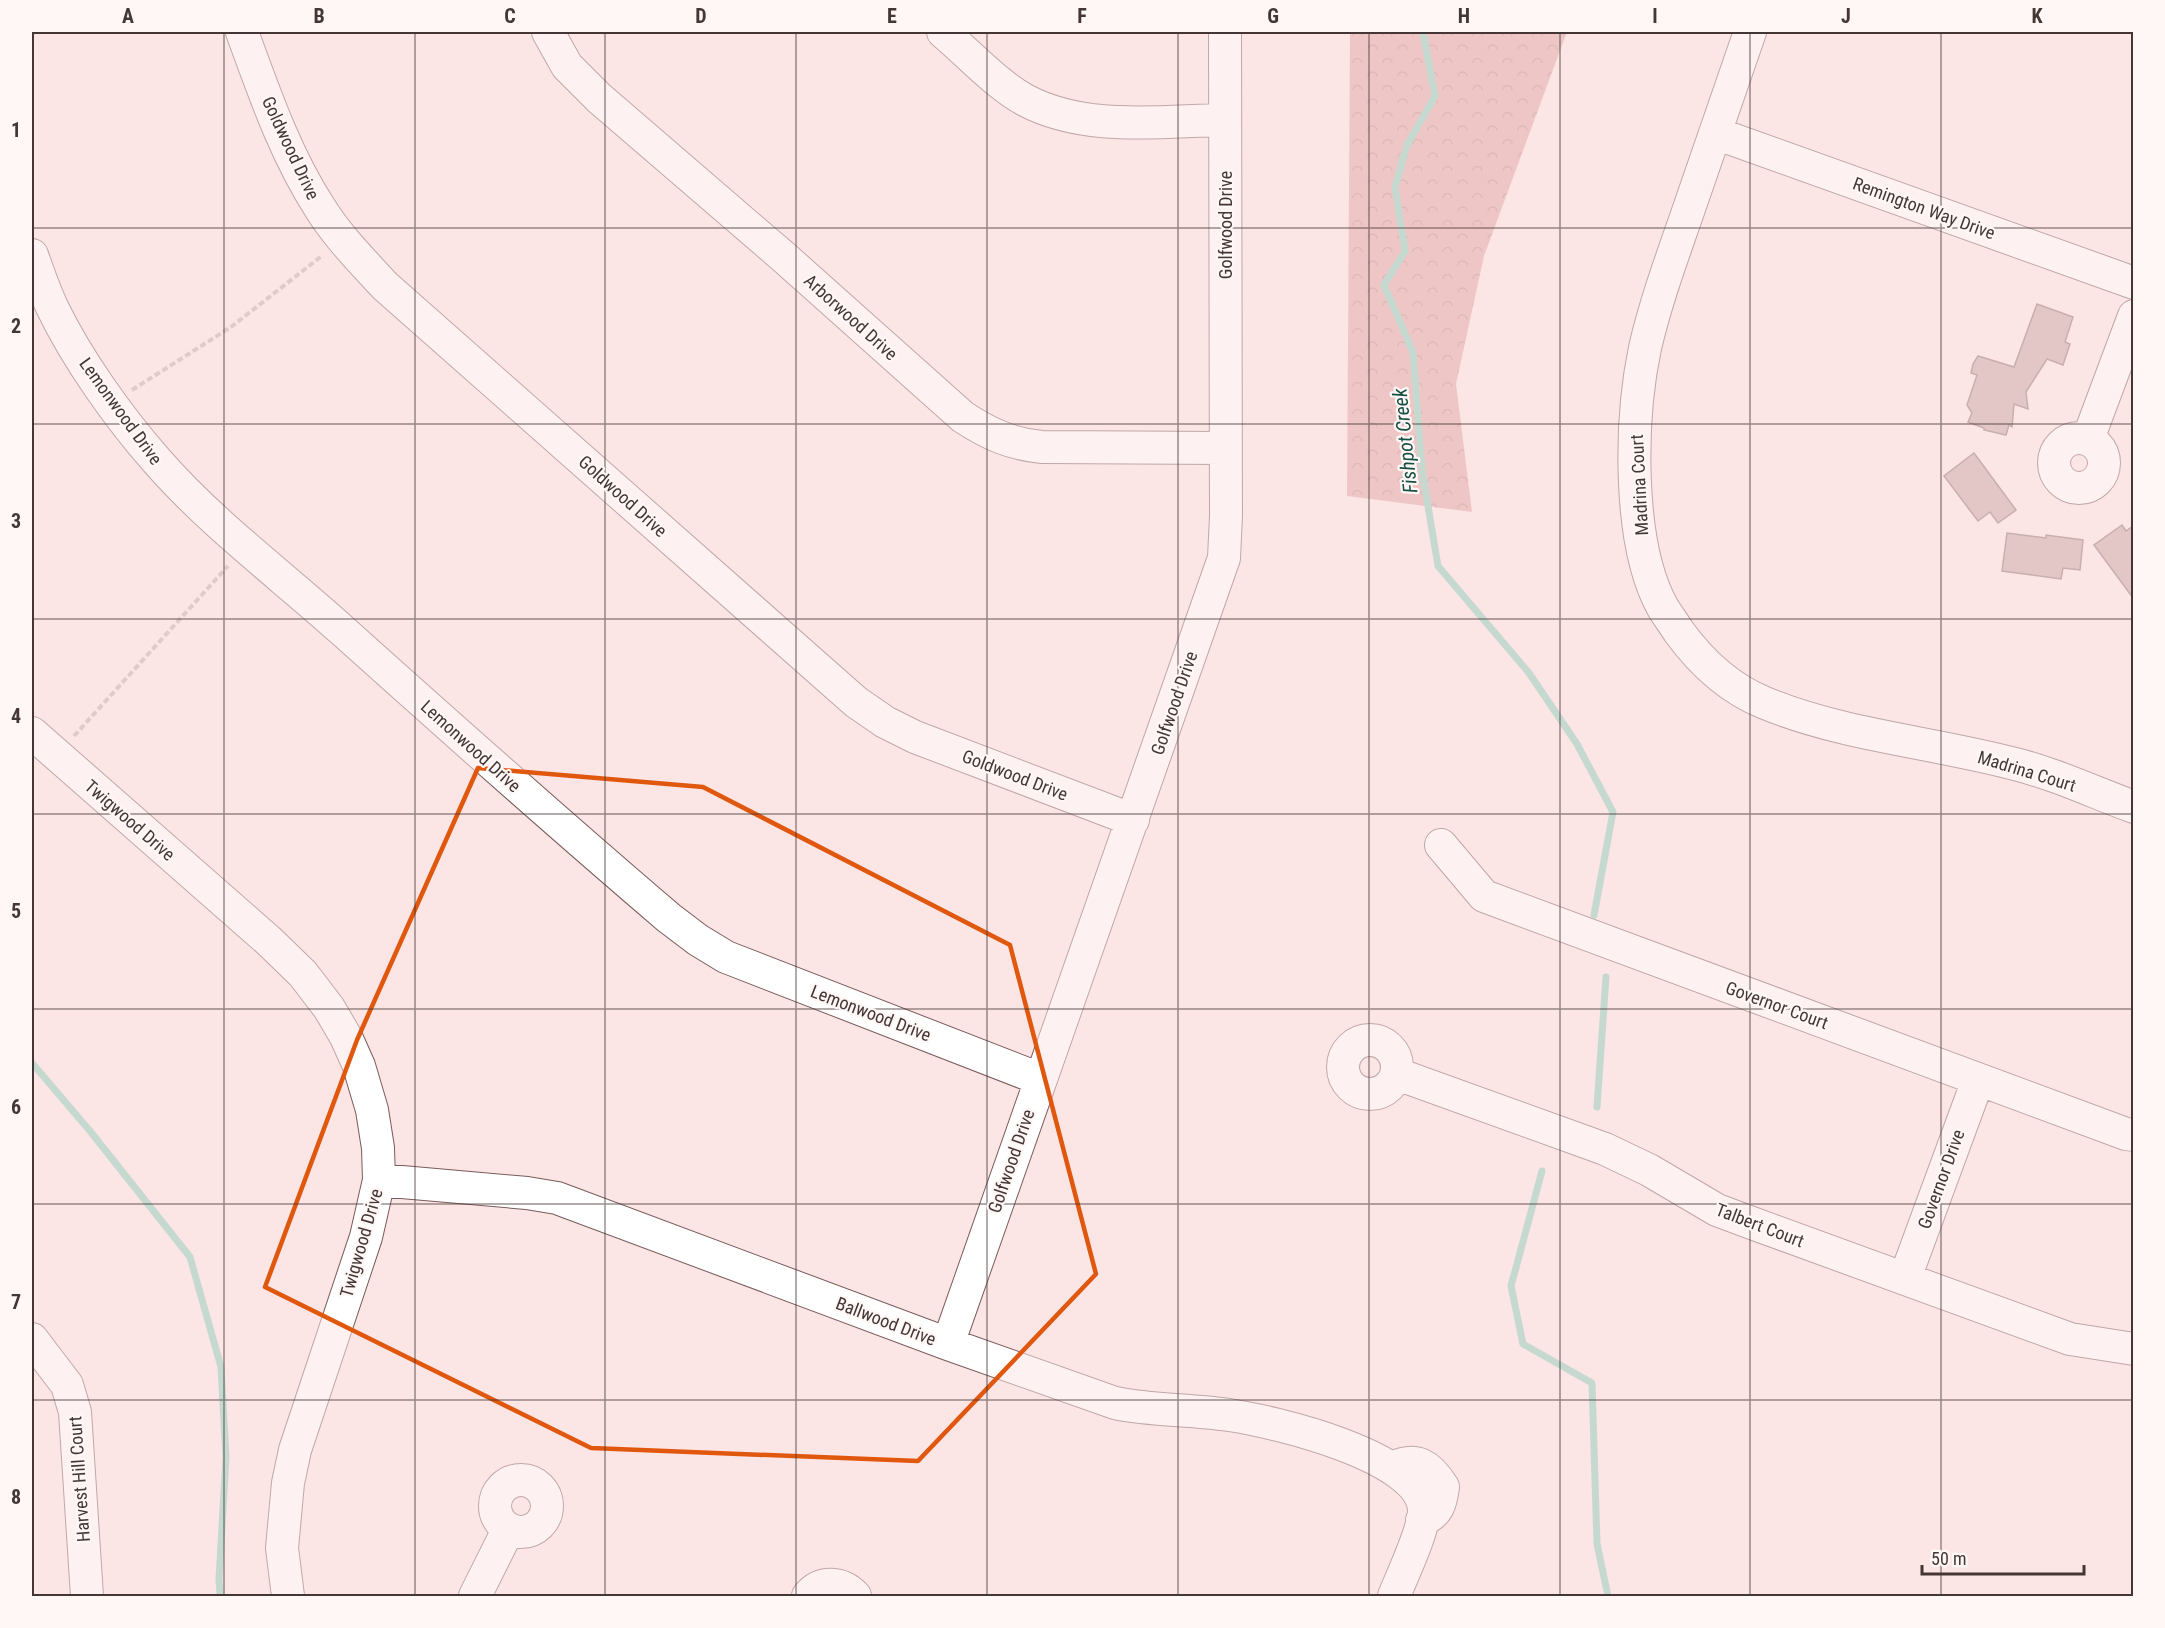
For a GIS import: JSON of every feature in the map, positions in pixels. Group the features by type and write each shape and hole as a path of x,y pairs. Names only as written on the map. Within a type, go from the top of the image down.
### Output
{"street":[{"name":"Goldwood Drive","path":"242,32 272,113 299,171 339,236 385,286 856,702 885,722 915,737 1133,820"},
{"name":"Arborwood Drive","path":"548,32 567,66 599,98 777,251 963,417 983,430 1001,439 1042,447 1225,448"},
{"path":"944,32 1023,99 1050,111 1106,122 1224,120"},
{"name":"Golfwood Drive","path":"948,1344 1224,558 1226,516 1225,32"},
{"name":"Madrina Court","path":"1750,32 1660,292 1645,349 1636,406 1636,502 1641,540 1650,576 1663,607 1685,639 1708,665 1735,688 1764,703 1828,724 2014,763 2133,807"},
{"name":"Remington Way Drive","path":"1714,134 2133,283"},
{"name":"Lemonwood Drive","path":"32,255 62,327 116,409 158,463 196,501 492,765 669,918 726,957 1040,1079"},
{"path":"2088,440 2133,316"},
{"name":"Twigwood Drive","path":"32,732 269,941 303,974 329,1008 359,1066 372,1110 378,1148 379,1180 366,1237 293,1461 288,1483 282,1548 288,1596"},
{"name":"Governor Court","path":"1441,845 1484,896 1978,1080 2126,1134 2133,1134"},
{"name":"Talbert Court","path":"1397,1074 1605,1149 1649,1170 1717,1210 2070,1339 2133,1349"},
{"name":"Governor Drive","path":"1905,1278 1978,1080"},
{"name":"Ballwood Drive","path":"379,1180 527,1193 557,1198 948,1344 1115,1403 1144,1409 1228,1414 1281,1426 1346,1445 1392,1468 1409,1481 1424,1509 1394,1596"},
{"name":"Harvest Hill Court","path":"32,1339 67,1385 75,1412 87,1596"},
{"path":"475,1596 508,1530"},
{"path":"808,1596 821,1586 831,1584 842,1586 855,1596"}],"path":[{"path":"128,392 231,327 323,255"},
{"path":"74,737 230,563"}],"highlighted area":[{"path":"478,768 703,787 1010,945 1096,1274 918,1461 591,1448 265,1287 357,1040"}],"green space":[{"path":"1350,32 1567,32 1484,256 1456,384 1472,512 1347,496"}],"building":[{"path":"2037,304 2073,317 2065,342 2070,344 2063,365 2047,359 2026,392 2028,409 2014,404 2012,427 2009,425 2006,435 1984,430 1968,422 1972,413 1967,405 1977,375 1971,373 1973,364 1978,356 2014,367"},
{"path":"1974,453 2016,510 1998,523 1990,512 1978,521 1944,476"},
{"path":"2122,525 2126,531 2133,526 2133,598 2094,545"},
{"path":"2007,533 2083,540 2080,570 2063,568 2061,579 2002,571"}],"waterway":[{"name":"Fishpot Creek","path":"1423,32 1435,96 1407,145 1395,187 1405,251 1384,285 1413,352 1422,470 1438,566 1529,673 1577,744 1613,812 1594,915"},
{"path":"1597,1107 1606,977"},
{"path":"32,1063 90,1131 190,1257 221,1367 226,1457 220,1596"},
{"path":"1542,1171 1511,1286 1523,1344 1592,1383 1597,1544 1608,1596"}]}
